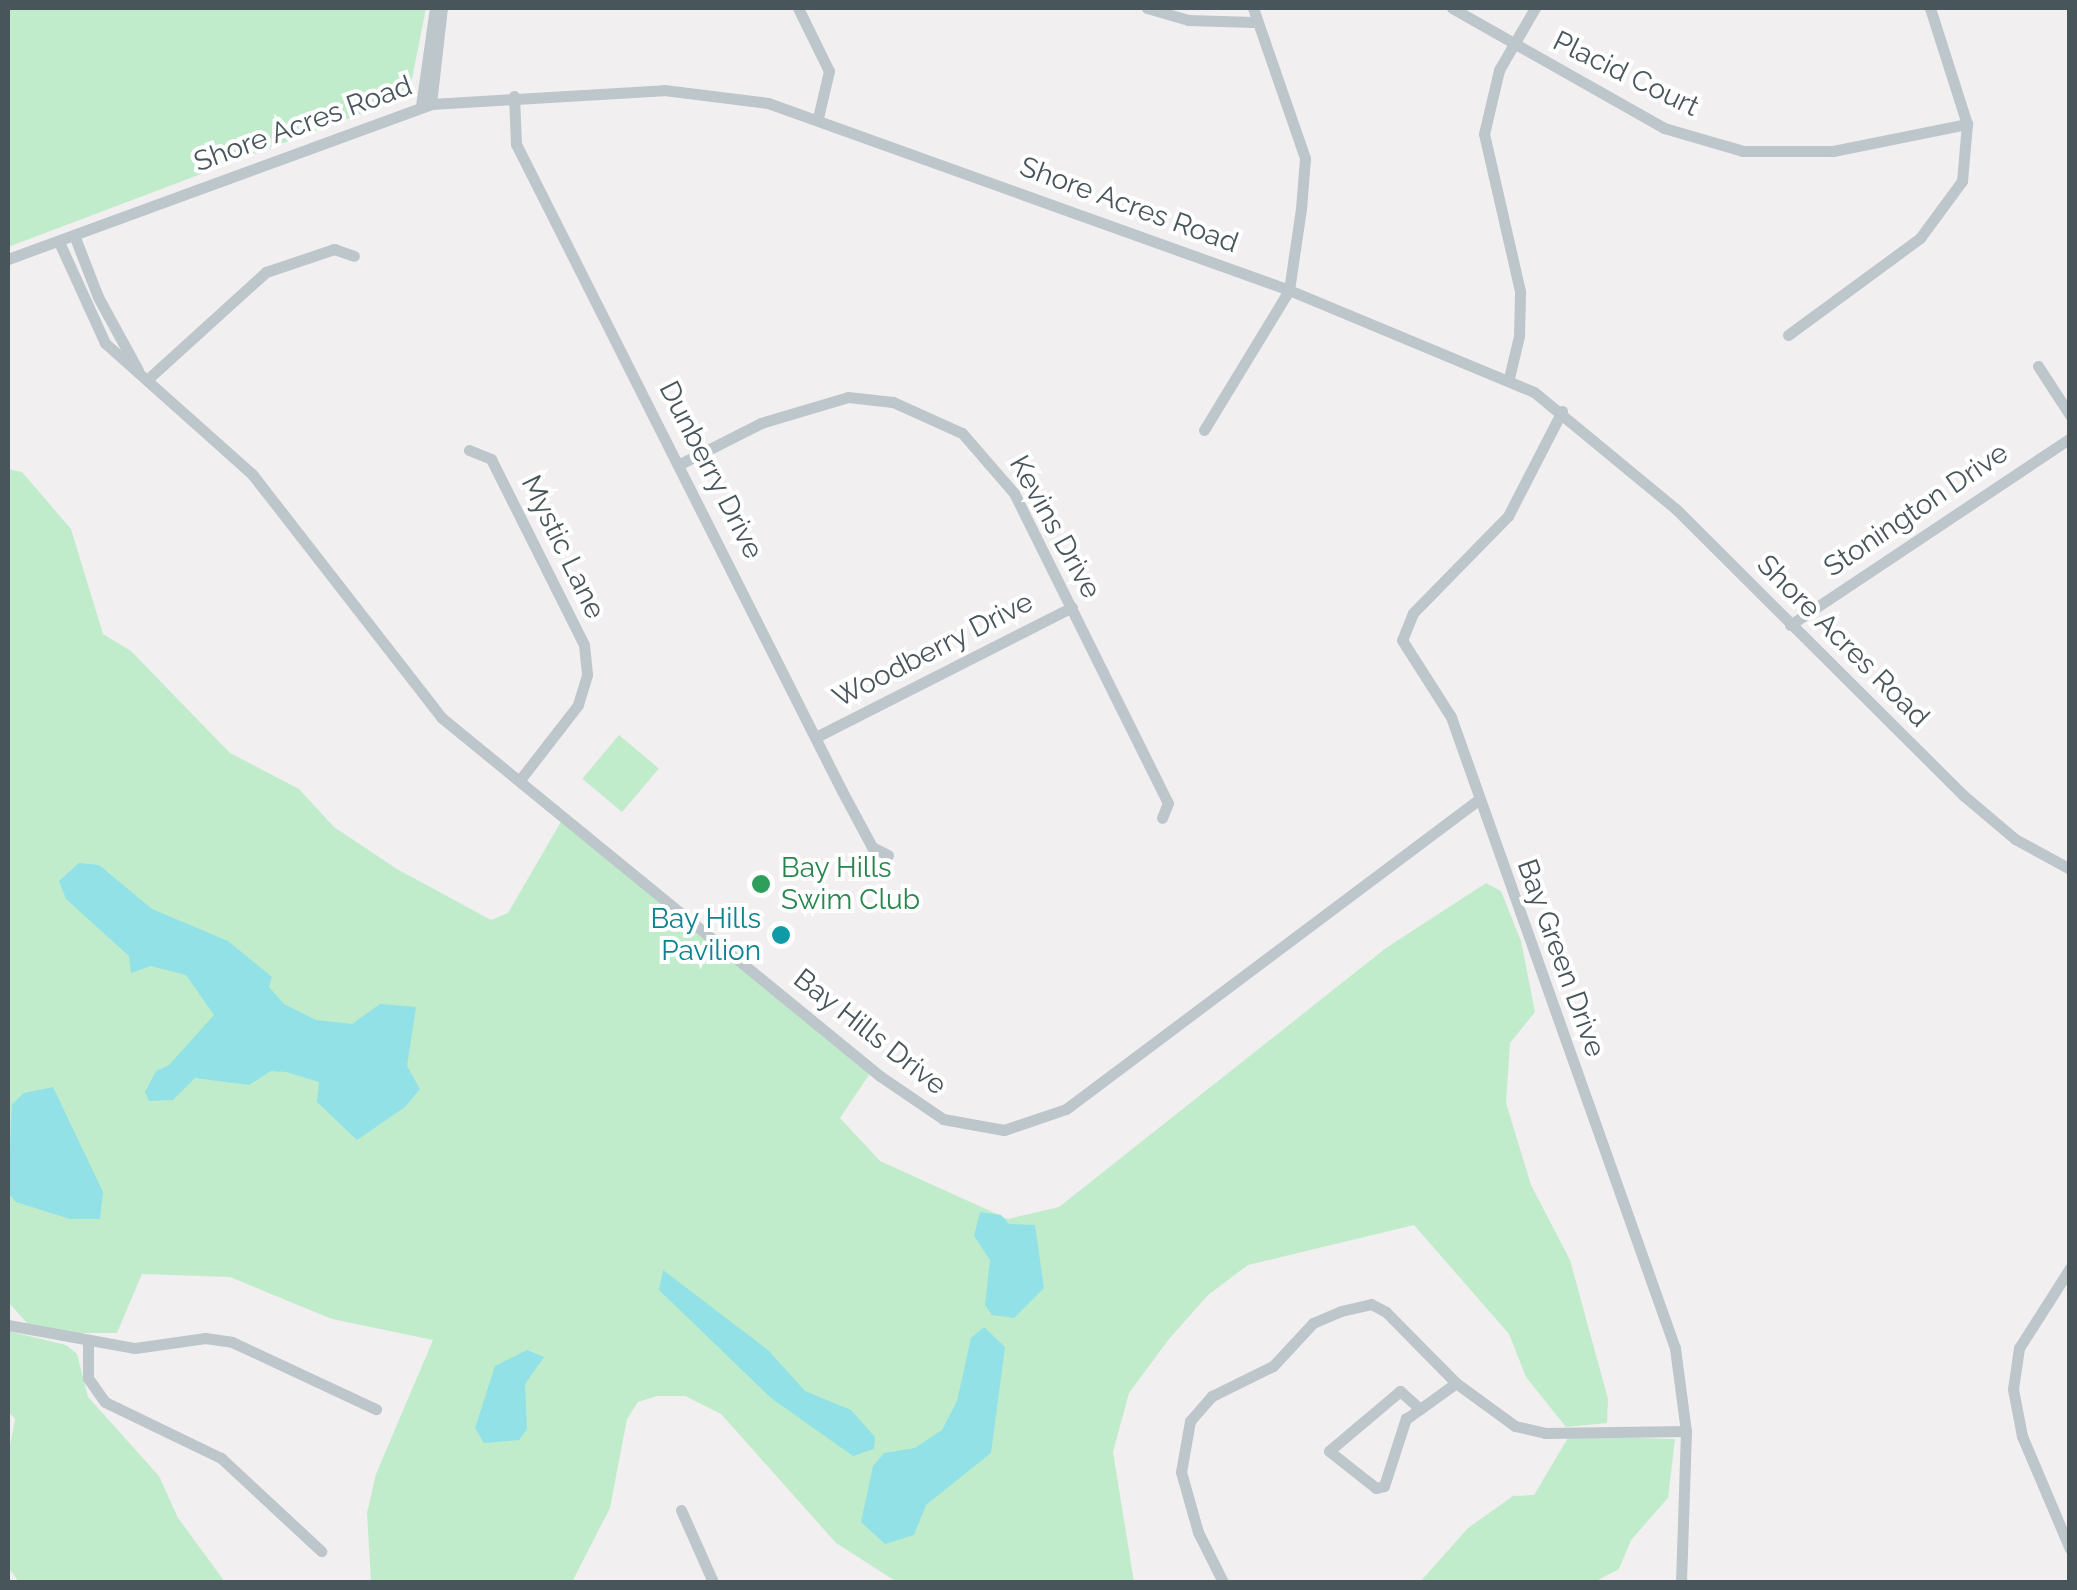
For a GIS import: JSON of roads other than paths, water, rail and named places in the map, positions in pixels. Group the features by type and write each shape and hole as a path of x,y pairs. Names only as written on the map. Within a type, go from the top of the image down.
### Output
{"street":[{"path":"426,105 439,8"},
{"path":"798,8 830,71 818,118"},
{"path":"1147,8 1188,20 1253,22"},
{"path":"1204,430 1289,290 1304,158 1287,96 1253,22 1253,8"},
{"name":"Placid Court","path":"1452,8 1664,128 1744,151 1833,151 1967,124"},
{"path":"1509,378 1520,336 1520,291 1484,134 1511,44 1535,8"},
{"path":"1788,335 1939,221 1962,181 1967,124 1930,8"},
{"name":"Shore Acres Road","path":"8,259 426,105 514,96 696,92 739,96 818,118 1289,290 1509,378 1562,411 1677,510 1963,795 2015,839 2070,868"},
{"name":"Dunberry Drive","path":"514,96 516,144 872,847 888,855"},
{"name":"Bay Hills Drive","path":"74,235 98,297 144,374 252,474 442,718 918,1105 986,1131 1034,1123 1066,1109 1478,800"},
{"name":"Bay Hills Drive","path":"58,242 106,344 124,366 144,374"},
{"path":"144,374 266,272 334,249 354,256"},
{"path":"2038,366 2070,415"},
{"name":"Kevins Drive","path":"680,464 817,401 865,398 922,412 962,433 999,468 1072,607 1168,803 1162,818"},
{"name":"Bay Green Drive","path":"1562,411 1508,516 1403,627 1407,654 1450,717 1675,1348 1686,1431 1681,1582"},
{"name":"Stonington Drive","path":"1790,625 2070,438"},
{"name":"Mystic Lane","path":"469,450 491,459 584,645 587,675 578,706 519,780"},
{"name":"Woodberry Drive","path":"816,737 1072,607"},
{"path":"2070,1268 2019,1348 2013,1389 2022,1436 2070,1549"},
{"path":"1223,1582 1198,1532 1180,1472 1182,1446 1200,1406 1273,1366 1313,1323 1371,1304 1402,1326 1456,1383 1490,1412 1545,1433 1686,1431"},
{"path":"8,1325 135,1348 205,1338 232,1342 376,1409"},
{"path":"88,1341 88,1378 105,1402 221,1458 321,1550"},
{"path":"1420,1409 1400,1390 1329,1450 1376,1488 1384,1486 1406,1418 1420,1409 1456,1383"},
{"path":"681,1510 713,1582"}],"water":[{"path":"79,863 99,865 152,909 228,941 272,977 269,987 284,1004 316,1020 352,1024 380,1004 416,1007 407,1066 420,1089 405,1107 357,1140 317,1102 319,1082 286,1072 271,1071 249,1085 195,1078 173,1100 149,1101 145,1092 156,1071 169,1065 214,1015 186,975 151,966 131,973 129,956 66,899 59,881"},
{"path":"53,1087 103,1192 100,1219 70,1219 16,1202 8,1193 12,1104 24,1093"},
{"path":"980,1212 1001,1215 1009,1224 1035,1225 1044,1288 1014,1318 992,1315 985,1305 990,1260 974,1236"},
{"path":"663,1270 768,1350 805,1391 851,1410 875,1437 874,1449 853,1456 771,1398 659,1290"},
{"path":"984,1327 1005,1347 991,1453 926,1505 914,1535 885,1544 861,1522 873,1466 884,1453 915,1448 942,1430 957,1401 971,1338"},
{"path":"527,1350 544,1357 525,1384 527,1429 519,1440 484,1443 475,1428 495,1366"}],"place":[{"name":"Bay Hills Swim Club","path":"761,884"},
{"name":"Bay Hills Pavilion","path":"781,935"}]}
